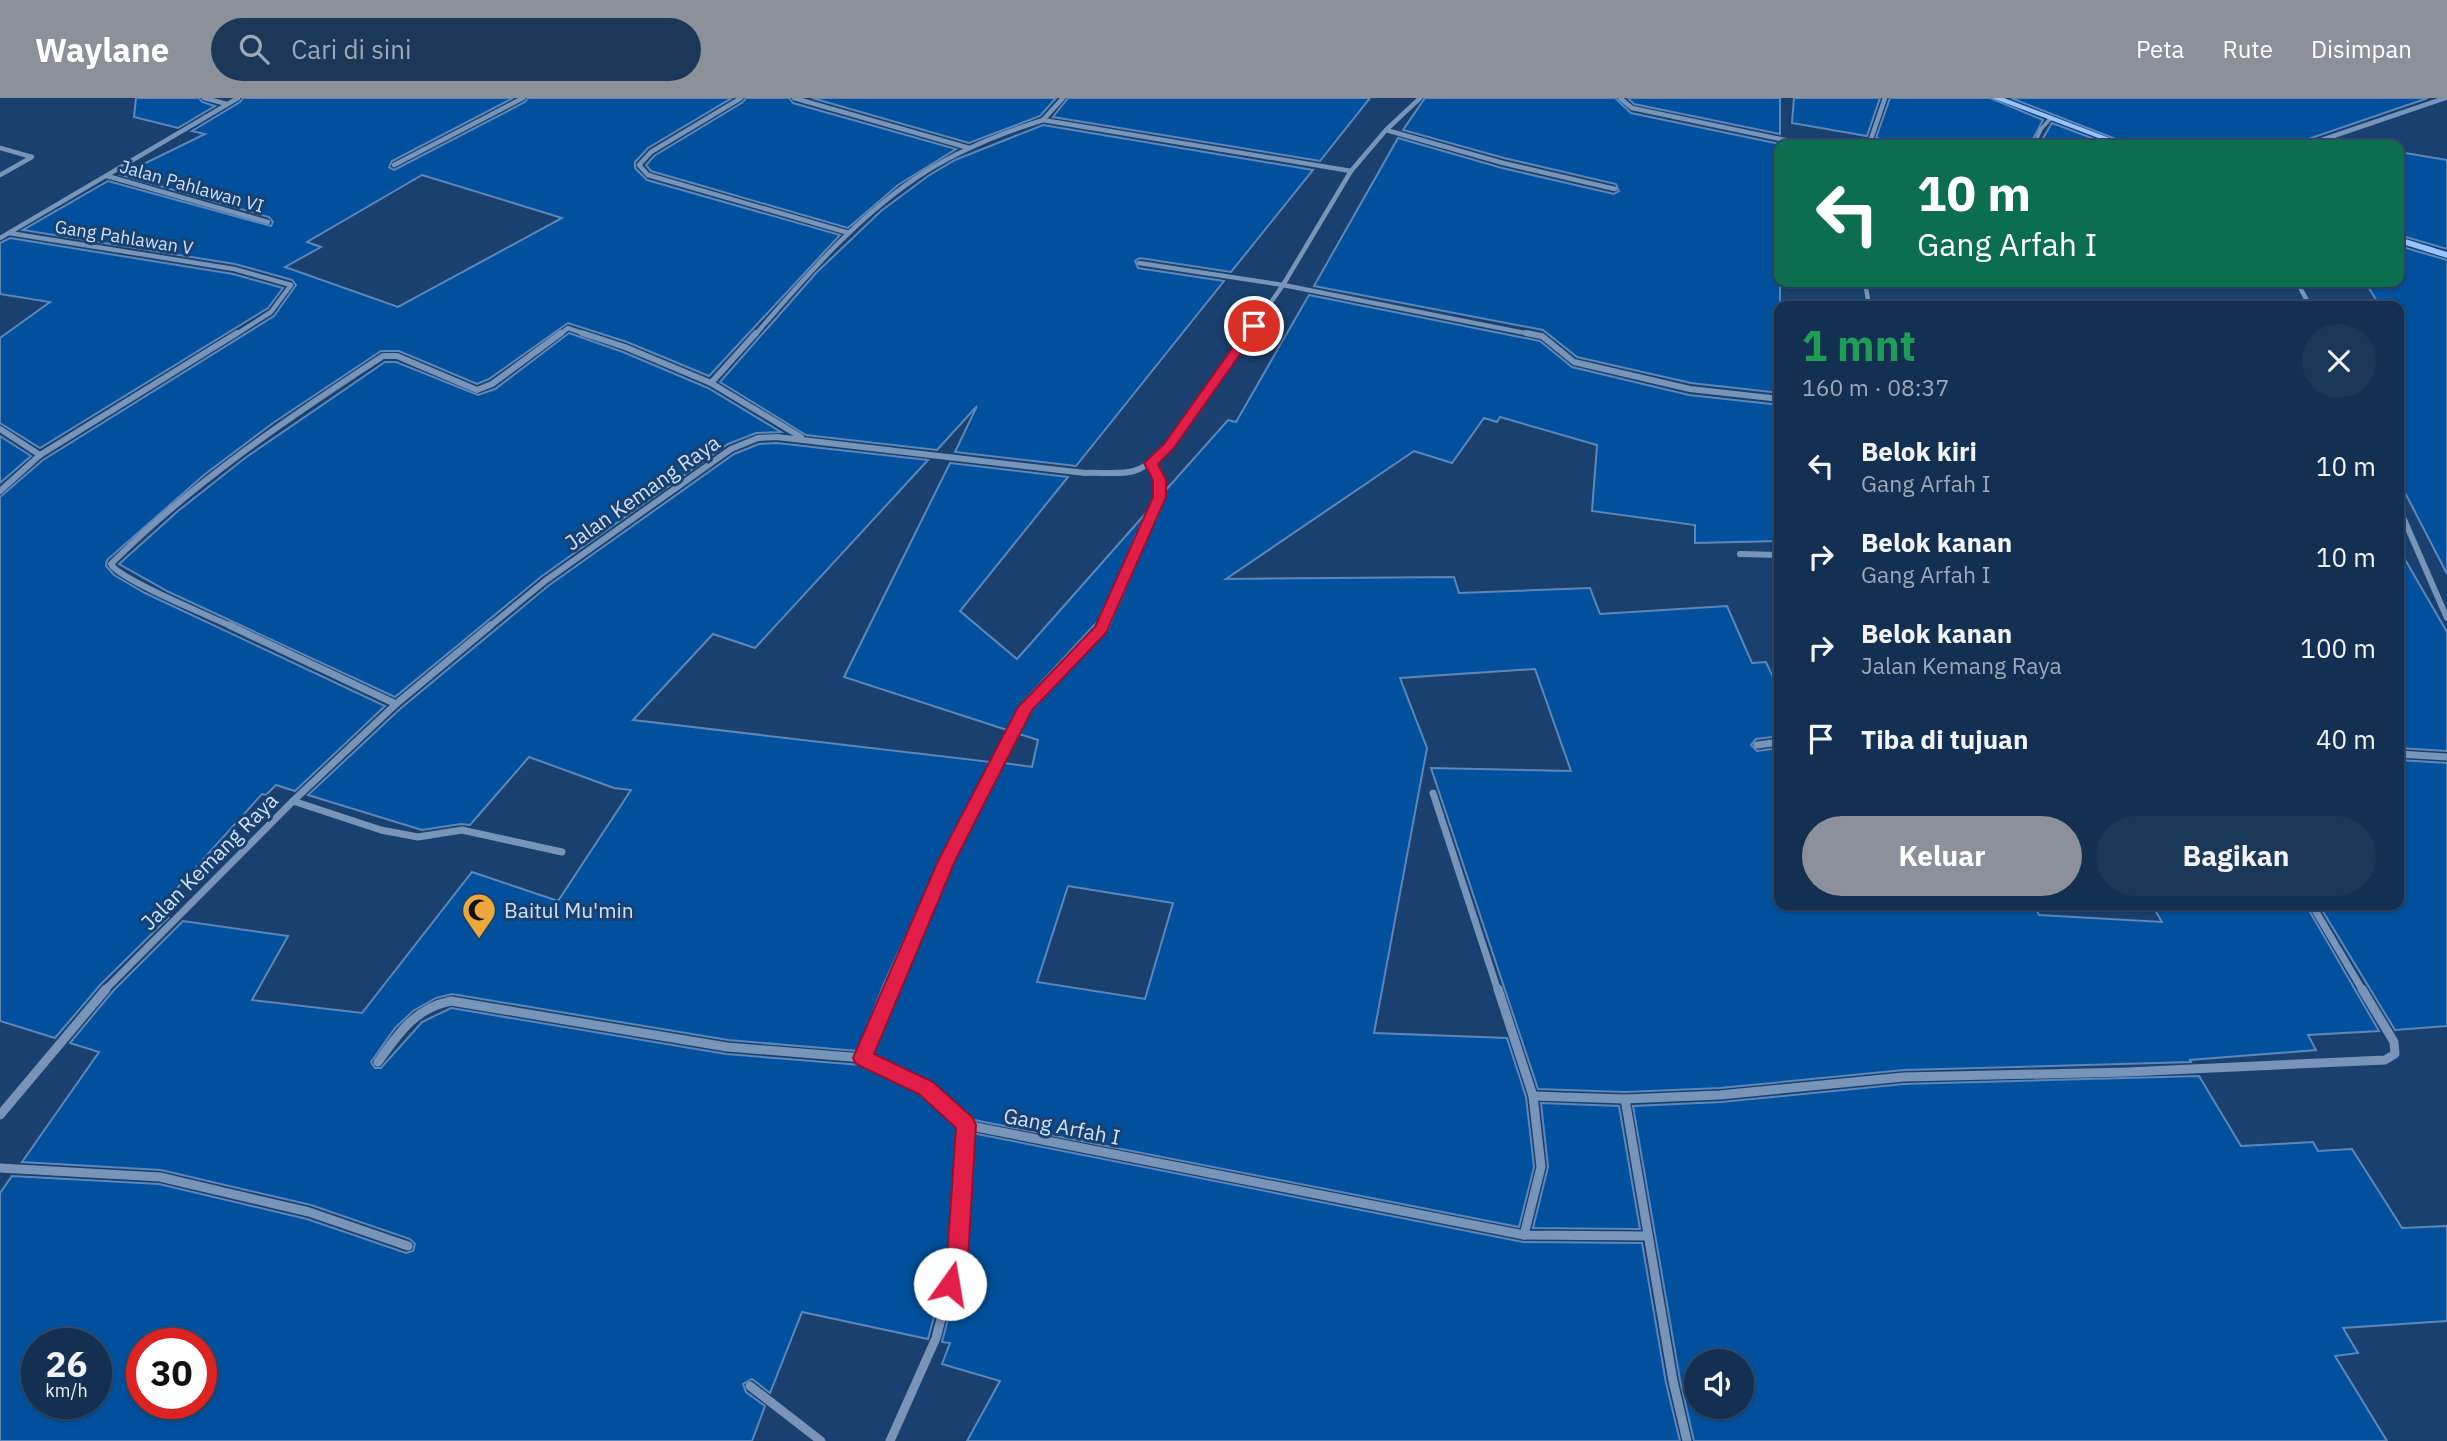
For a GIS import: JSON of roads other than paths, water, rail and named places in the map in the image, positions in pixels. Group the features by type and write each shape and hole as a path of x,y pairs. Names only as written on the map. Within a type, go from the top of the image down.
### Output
{"main road":[{"path":"1996,98 2110,140"},
{"path":"2404,242 2447,255"}],"street":[{"path":"204,98 227,104"},
{"path":"0,238 238,98"},
{"path":"394,165 523,98"},
{"path":"741,98 652,152 639,165 648,175 849,233"},
{"path":"794,98 969,148"},
{"path":"1043,120 1063,98"},
{"path":"863,1058 947,861 1026,707 1101,630 1159,497 1159,480 1151,463 1168,446 1283,285 1351,171 1386,130 1420,98"},
{"path":"1620,98 1632,108 1785,140"},
{"path":"1871,140 1885,98"},
{"path":"2322,140 2445,98"},
{"path":"711,383 849,233 922,174 1005,132 1043,120 1351,171"},
{"path":"1386,130 1503,163 1615,189"},
{"path":"0,148 32,157 0,175"},
{"name":"Jalan Pahlawan VI","path":"107,176 268,222"},
{"name":"Gang Pahlawan V","path":"9,233 234,269 291,285 271,312 40,455"},
{"path":"1139,263 1283,285 1542,336 1574,362 1690,389 1774,398"},
{"path":"396,704 137,582 114,570 111,564 144,531 298,411 383,356 397,356 477,390 492,384 568,328 625,347 711,383 801,438"},
{"path":"0,429 40,455 0,491"},
{"name":"Jalan Kemang Raya","path":"0,1115 104,991 293,801 396,704 545,581 731,449 758,439 801,438 869,449 1085,473 1134,471 1151,463"},
{"path":"2404,520 2447,618"},
{"path":"1740,554 1774,555"},
{"path":"1757,746 1774,743"},
{"path":"2404,754 2447,757"},
{"path":"1433,793 1533,1096 1541,1167 1524,1236"},
{"path":"293,801 381,830 418,837 462,830 562,852"},
{"path":"1533,1096 1626,1099 1720,1095 1903,1077 2127,1072 2385,1060 2395,1054 2394,1042 2315,910"},
{"path":"378,1062 422,1010 433,1002 451,1001 727,1047 863,1058 926,1088 966,1125 957,1258 936,1338 890,1441"},
{"path":"1626,1099 1672,1381 1687,1441"},
{"name":"Gang Arfah I","path":"966,1125 1524,1236 1648,1236"},
{"path":"0,1168 160,1177 309,1212 408,1246"},
{"path":"750,1386 821,1441"}],"lane":[{"path":"2036,140 2041,129 2051,118"}],"place":[{"name":"Baitul Mu'min","path":"479,940"}]}
